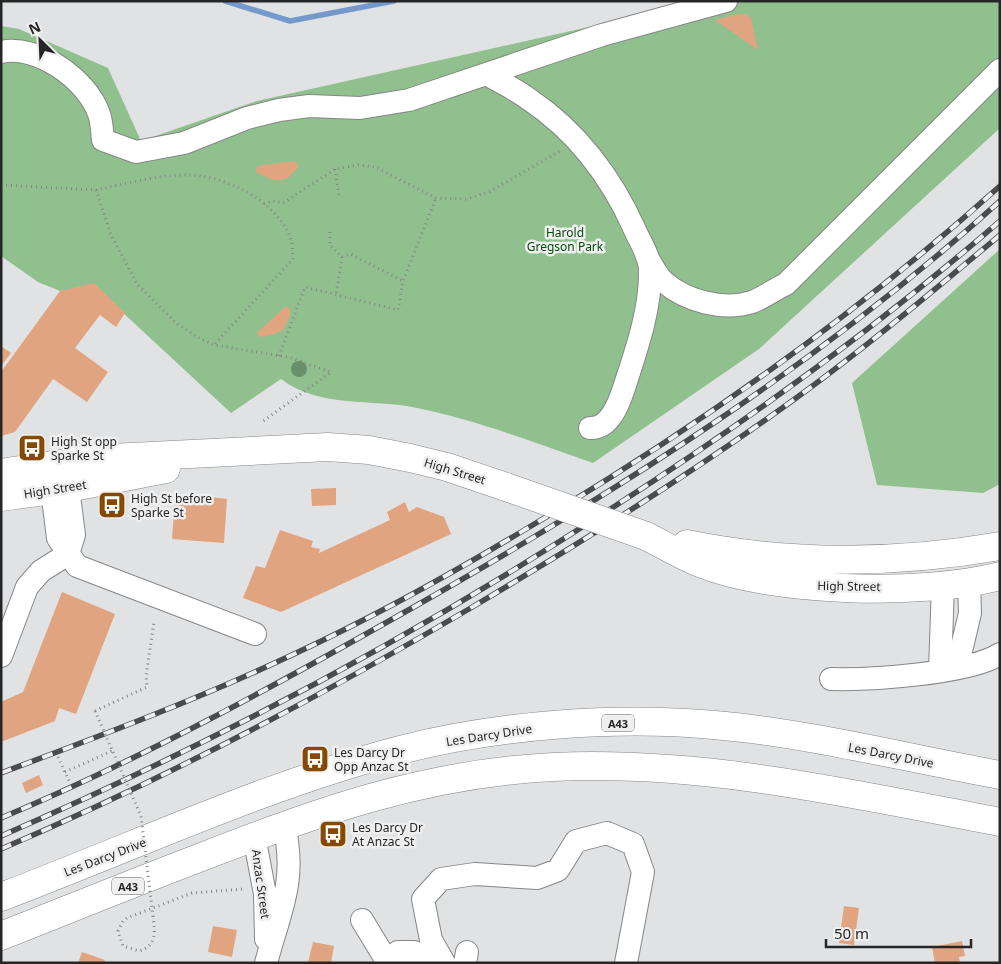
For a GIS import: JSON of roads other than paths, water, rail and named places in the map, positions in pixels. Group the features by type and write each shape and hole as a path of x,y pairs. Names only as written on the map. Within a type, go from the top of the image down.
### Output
{"main road":[{"name":"High Street","path":"1,473 91,459 328,447 369,450 447,467 646,536 700,563 739,575 783,583 856,588 956,584 1000,576"},
{"name":"High Street","path":"1,497 255,450"},
{"path":"1,484 59,486 89,474 150,456"},
{"name":"High Street","path":"646,536 721,550 799,558 851,559 953,554 1000,546"},
{"path":"953,554 956,584"},
{"name":"Les Darcy Drive","path":"1,897 276,790 344,767 402,750 474,735 548,726 644,722 714,725 804,738 1000,776"},
{"name":"A43","path":"1,936 254,836 351,802 415,786 476,775 551,767 604,766 712,772 778,781 1000,822"},
{"path":"276,790 284,825"},
{"path":"243,803 254,836"}],"street":[{"path":"1,52 12,50 50,61 80,83 99,113 103,140 136,152 184,143 247,118 271,112 309,106 360,108 382,106 409,100 488,75 602,35 726,1"},
{"path":"646,256 663,281 682,294 704,303 730,304 752,302 786,284 1000,70"},
{"path":"488,75 530,99 579,141 620,199 650,267 647,300 628,375 609,419 601,426 590,428"},
{"path":"1,656 27,587 41,571 68,554 74,535 59,486"},
{"path":"68,554 77,566 83,570 255,634"},
{"path":"949,669 956,584"},
{"path":"832,679 867,680 949,669 1000,654"},
{"name":"Anzac Street","path":"265,963 285,905 290,878 290,862 284,825"},
{"path":"455,960 431,940 423,899 441,878 474,874 537,878 558,870 576,841 607,833 634,844 642,872 626,963"},
{"name":"Anzac Street","path":"254,836 264,888 267,916 265,963"},
{"path":"362,920 388,963 398,952 414,952 455,960"}],"waterway":[{"path":"225,1 290,21 394,1"}],"railway":[{"path":"1,773 149,716 258,671 383,610 498,546 651,452 772,369 888,281 1000,186"},
{"path":"1,818 107,771 261,692 412,608 567,517 643,470 791,369 932,260 1000,201"},
{"path":"1,836 160,763 315,684 467,598 541,553 715,440 813,370 908,298 1000,221"},
{"path":"1,849 121,795 297,706 412,642 551,560 673,483 792,401 872,341 1000,235"}],"place":[{"name":"High St opp Sparke St","path":"32,448"},
{"name":"High St before Sparke St","path":"112,505"},
{"name":"Les Darcy Dr Opp Anzac St","path":"315,759"},
{"name":"Les Darcy Dr At Anzac St","path":"333,834"}],"park label":[{"name":"Harold Gregson Park","path":"565,239"}]}
